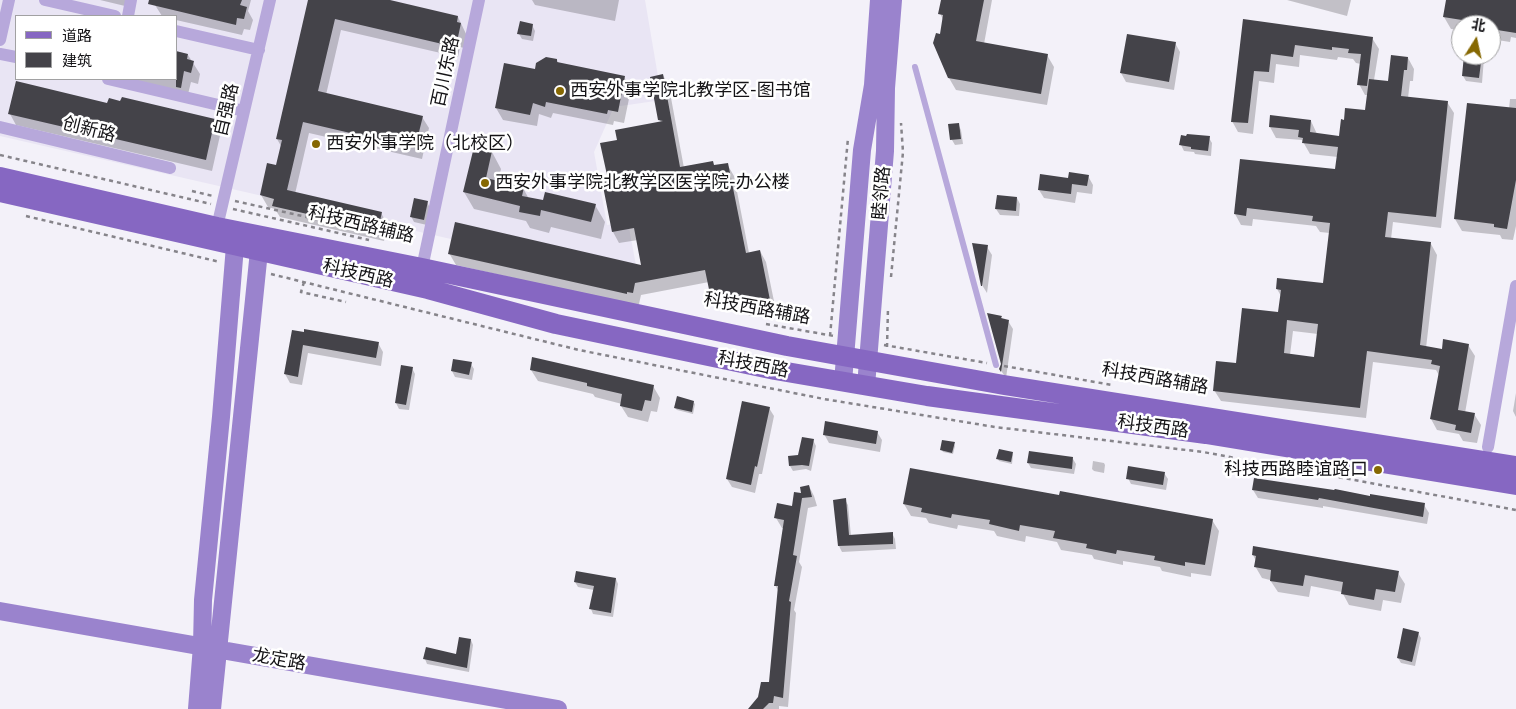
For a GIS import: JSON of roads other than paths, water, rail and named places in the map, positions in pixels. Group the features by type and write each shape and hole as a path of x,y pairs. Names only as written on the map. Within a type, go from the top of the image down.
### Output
{"main road":[{"name":"科技西路","path":"0,177 217,227 422,268 778,344 846,347 1004,384 1516,466"},
{"name":"科技西路","path":"0,192 428,289 556,324 775,370 866,386 1206,434 1516,485"}],"street":[{"path":"0,40 9,0"},
{"path":"45,0 111,15"},
{"path":"128,15 131,0"},
{"name":"自强路","path":"217,227 270,0"},
{"name":"百川东路","path":"422,268 479,0"},
{"name":"睦邻路","path":"843,382 862,150 873,85 879,0"},
{"name":"睦邻路","path":"866,386 885,151 886,88 893,0"},
{"path":"178,30 258,50"},
{"path":"0,54 15,57"},
{"path":"112,80 244,111"},
{"name":"创新路","path":"0,127 170,168"},
{"path":"212,709 210,647 203,600 235,246"},
{"path":"197,709 210,647 259,251"},
{"path":"1488,447 1516,286"},
{"name":"龙定路","path":"0,611 558,709"}],"lane":[{"path":"915,67 996,365"}],"place":[{"name":"西安外事学院北教学区-图书馆","path":"560,91"},
{"name":"西安外事学院（北校区）","path":"316,144"},
{"name":"西安外事学院北教学区医学院-办公楼","path":"485,183"},
{"name":"科技西路睦谊路口","path":"1378,470"}]}
